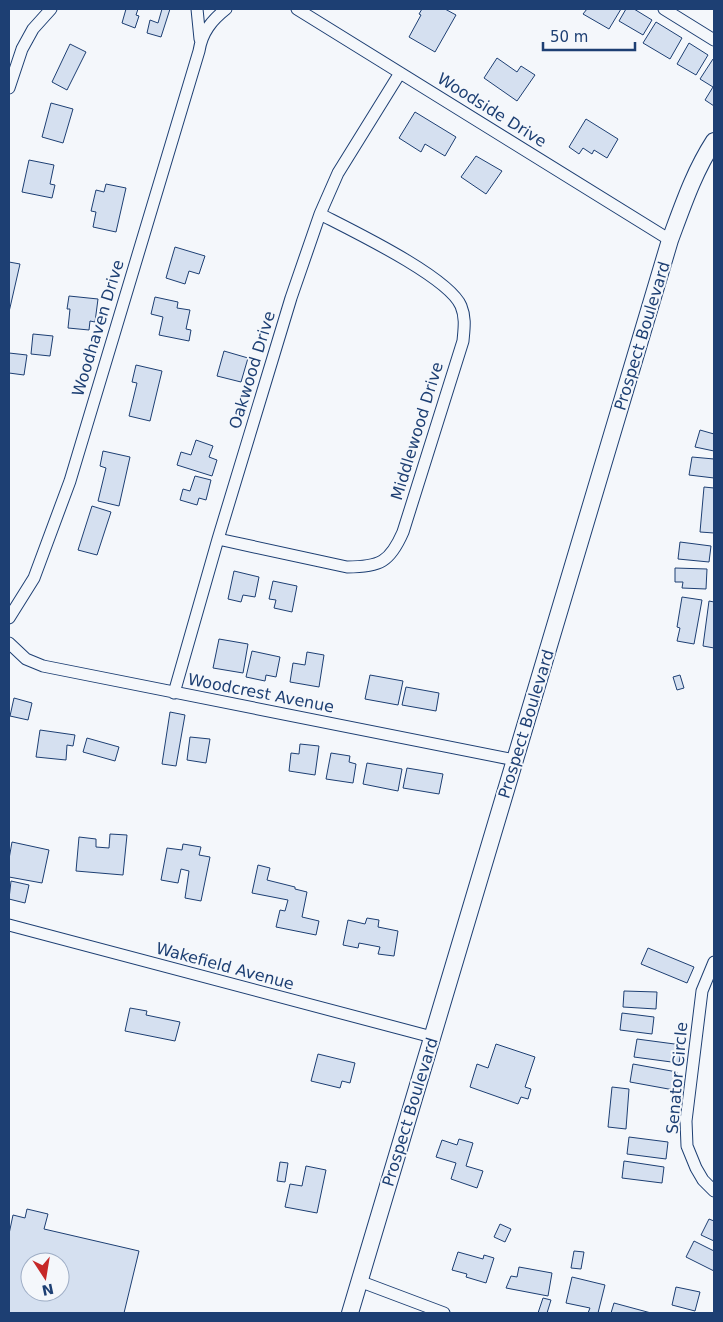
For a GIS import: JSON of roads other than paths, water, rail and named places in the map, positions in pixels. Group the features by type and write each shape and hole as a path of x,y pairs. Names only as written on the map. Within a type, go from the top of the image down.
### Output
{"main road":[{"name":"Prospect Boulevard","path":"350,1313 670,240 690,183 714,141"}],"street":[{"path":"9,88 22,48 33,29 50,9"},
{"name":"Woodhaven Drive","path":"9,618 34,578 70,481 199,51 200,40 197,9"},
{"name":"Woodhaven Drive","path":"200,40 215,18 226,9"},
{"name":"Woodside Drive","path":"297,9 670,240"},
{"path":"664,9 714,40"},
{"name":"Oakwood Drive","path":"174,693 218,539 291,298 320,214 338,173 400,73"},
{"name":"Middlewood Drive","path":"218,539 348,567 367,567 391,554 403,532 463,341 465,318 456,297 448,288 387,248 320,214"},
{"name":"Woodcrest Avenue","path":"9,642 26,659 43,666 515,760"},
{"name":"Wakefield Avenue","path":"9,926 432,1037"},
{"name":"Senator Circle","path":"714,962 702,990 686,1121 687,1146 703,1180 714,1192"},
{"path":"359,1281 444,1313"}]}
